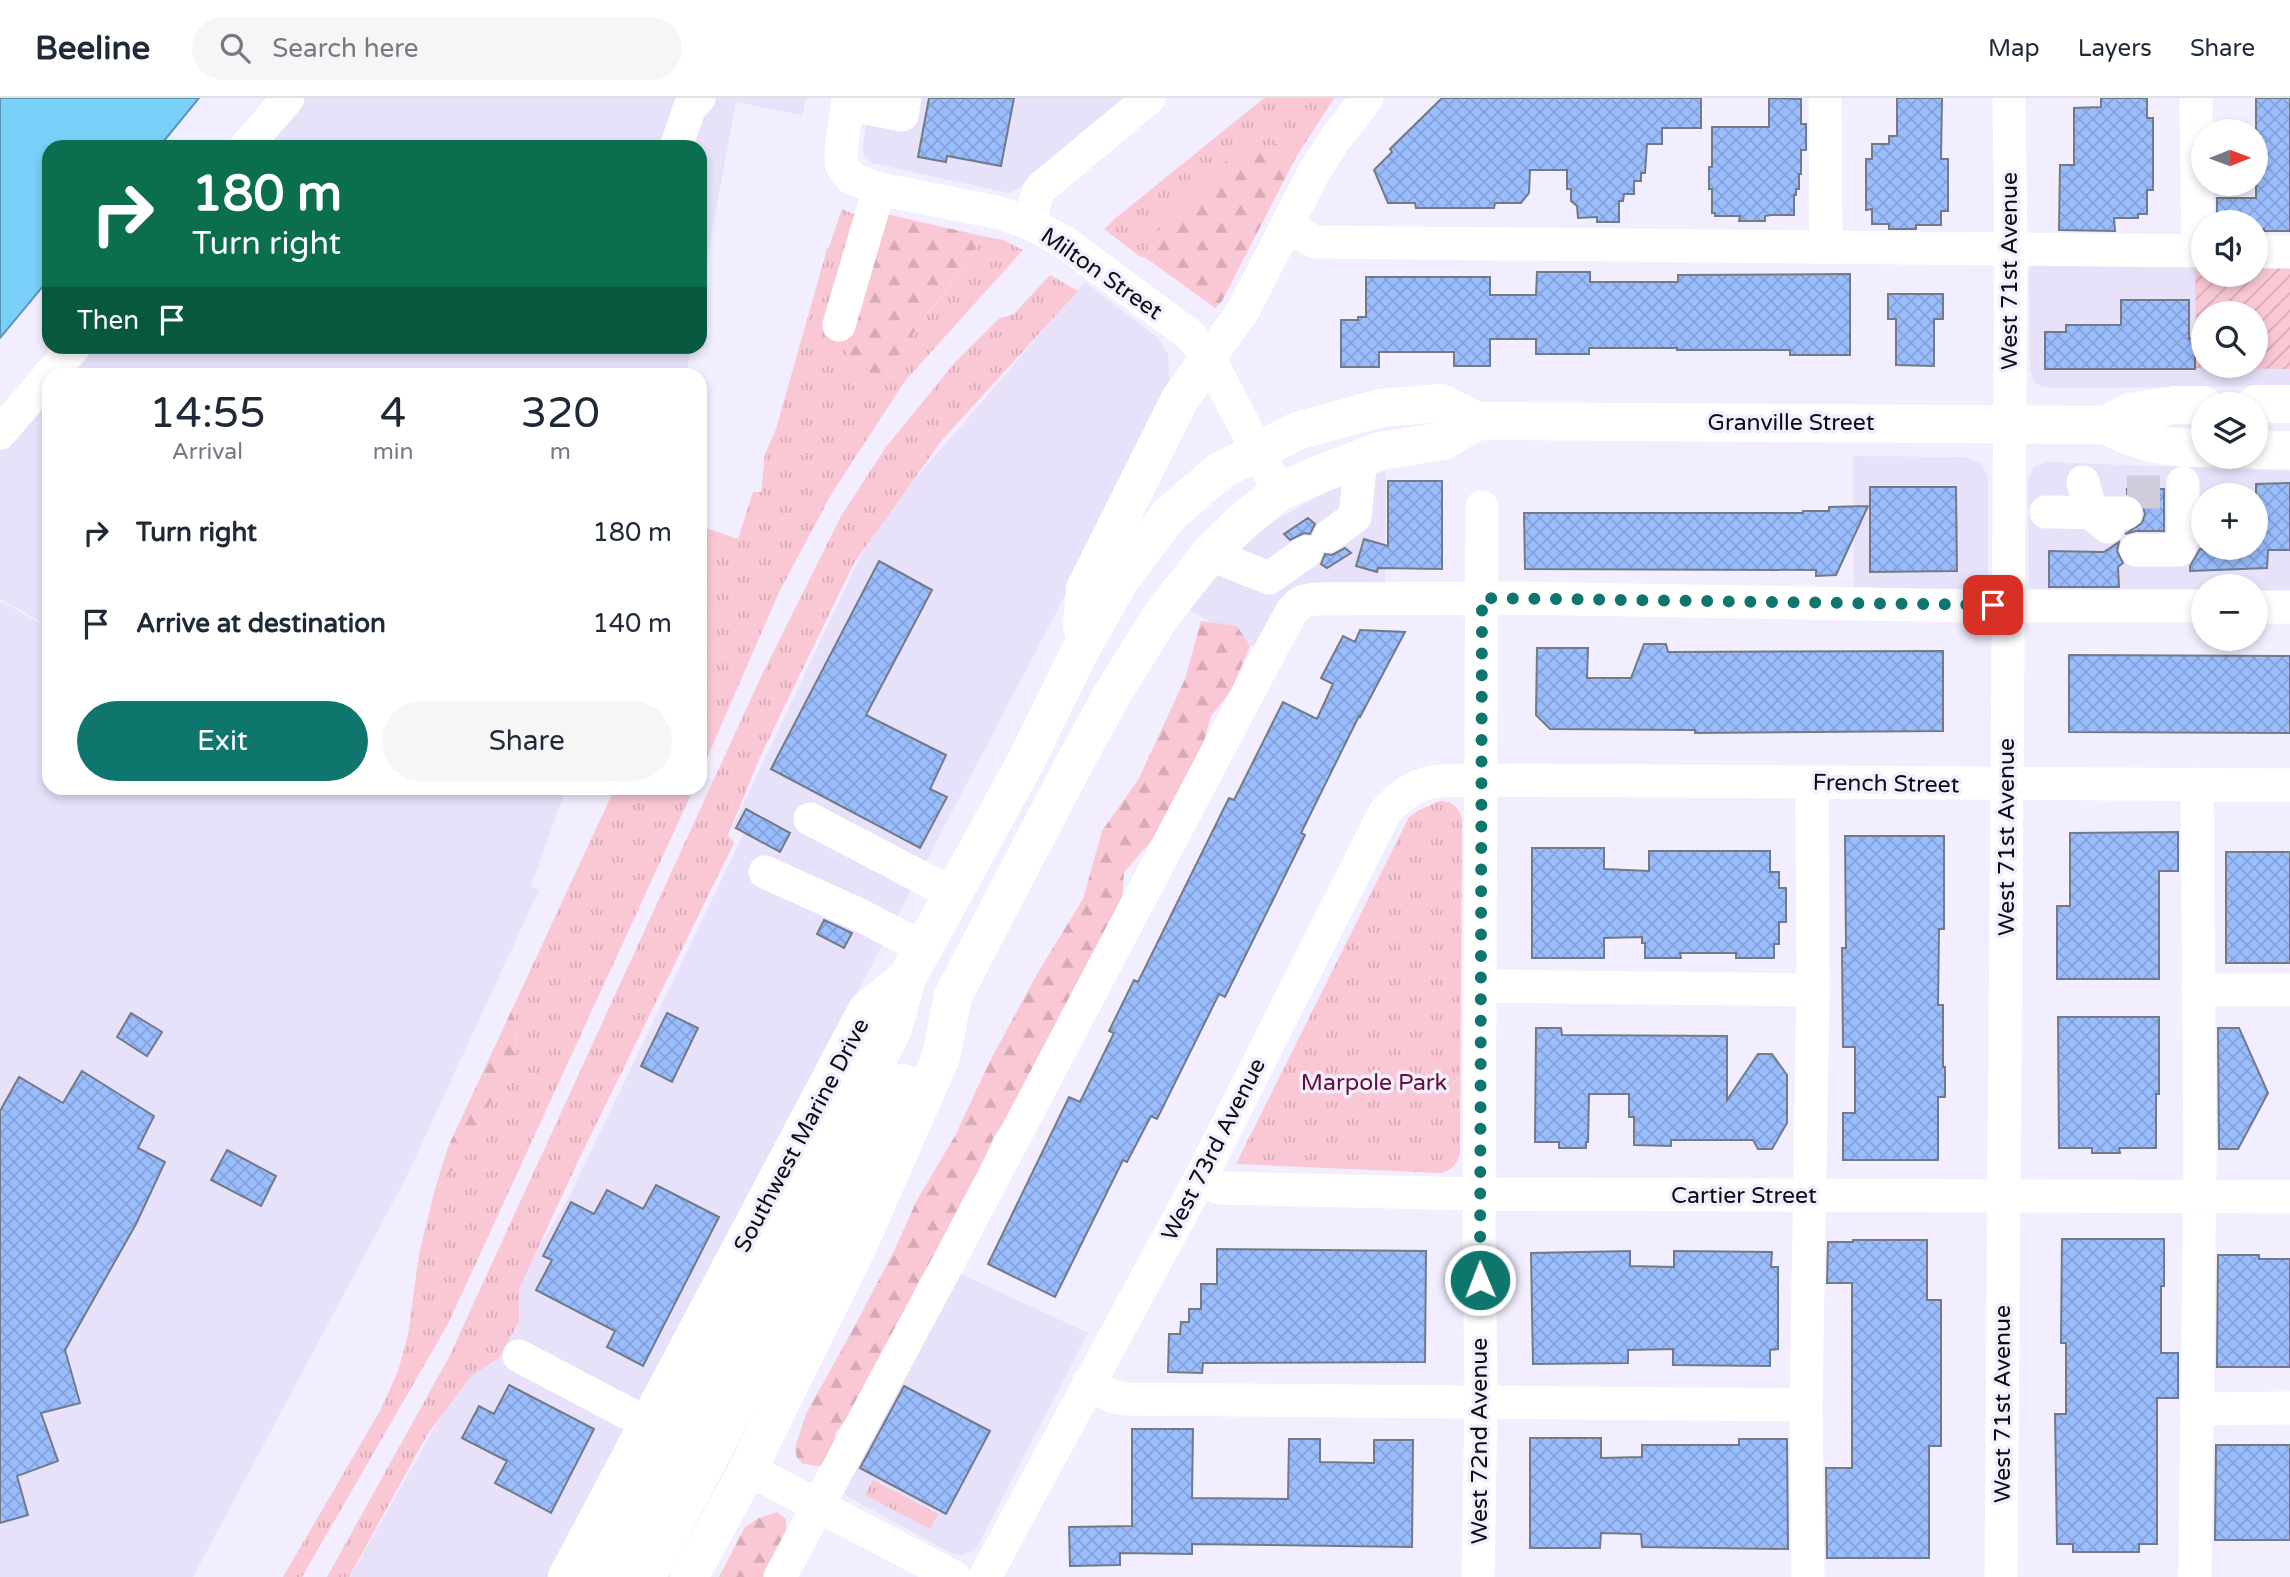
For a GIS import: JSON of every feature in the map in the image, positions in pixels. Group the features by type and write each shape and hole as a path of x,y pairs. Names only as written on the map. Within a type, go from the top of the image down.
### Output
{"main road":[{"path":"1079,653 1085,589 1180,400 1209,358"},
{"name":"Granville Street","path":"1257,450 1297,430 1381,408 1441,403 1477,421 2106,425 2129,438 2174,448 2191,448"},
{"path":"2268,404 2290,404"},
{"name":"Granville Street","path":"2106,425 2130,412 2191,405"},
{"path":"621,1575 819,1250 923,1043 953,996 1113,693 1159,619 1209,554 1245,519 1279,492 1380,452 1443,441 1477,421"},
{"name":"Southwest Marine Drive","path":"567,1577 867,1010 915,963 1025,763 1079,653 1120,580 1170,514 1220,471 1257,450"},
{"path":"2268,450 2290,450"},
{"path":"621,1575 893,1029 915,963"},
{"path":"689,1577 748,1469 857,1248 941,1057 953,996"}],"street":[{"path":"252,140 288,98"},
{"path":"678,140 689,109 699,98"},
{"path":"848,101 902,115 905,98"},
{"path":"1029,222 1042,187 1149,98"},
{"path":"1209,358 1243,311 1321,161 1367,98"},
{"path":"1825,98 1826,246"},
{"name":"West 71st Avenue","path":"2001,1577 2010,98"},
{"path":"2196,98 2200,210"},
{"name":"Milton Street","path":"848,101 842,137 842,166 851,178 879,189 1000,213 1029,222 1064,242 1190,335 1209,358 1279,492"},
{"path":"839,326 879,189"},
{"path":"1287,226 1315,242 2191,251"},
{"path":"2268,252 2290,252"},
{"path":"56,368 68,354"},
{"path":"0,433 42,384"},
{"path":"1209,554 1269,578 1355,516 1361,458"},
{"path":"2046,512 2087,496"},
{"path":"2087,496 2127,523 2179,550 2176,510"},
{"path":"2087,496 2127,523"},
{"name":"West 72nd Avenue","path":"1478,1577 1481,1402 1479,1195 1482,507"},
{"path":"780,1577 1292,611 1301,602 1314,599 1482,598 2191,606"},
{"path":"2268,607 2290,607"},
{"name":"French Street","path":"1481,779 2290,785"},
{"name":"West 73rd Avenue","path":"985,1577 1199,1179 1385,812 1408,789 1423,783 1481,779"},
{"path":"1808,1577 1806,1405 1813,990 1812,782"},
{"path":"2195,1577 2200,1197 2197,784"},
{"path":"810,819 953,894"},
{"path":"765,872 860,915 915,963"},
{"path":"1480,986 1813,990"},
{"path":"2198,990 2290,990"},
{"name":"Cartier Street","path":"1199,1179 1220,1188 1479,1195 2290,1197"},
{"path":"519,1356 648,1424"},
{"path":"1088,1384 1118,1398 1806,1405"},
{"path":"2196,1409 2290,1408"},
{"path":"748,1469 954,1577"}],"shaded area":[{"path":"304,98 806,98 802,115 736,102 707,258 707,140 268,140"},
{"path":"871,98 1129,98 1021,187 1008,193 872,163 864,155 863,144"},
{"path":"2191,252 2191,287 2268,287 2268,267 2290,252 2290,386 2040,386 2034,382 2030,369 2029,270 2033,262"},
{"path":"1085,282 1157,337 1168,353 1170,390 552,1577 350,1577 472,1361 568,1199 744,833 732,828 862,553 904,492"},
{"path":"83,354 690,354 687,368 71,368"},
{"path":"42,402 42,622 0,599 0,451"},
{"path":"1853,456 1964,457 1981,463 1988,477 1988,587 1984,592 1854,603"},
{"path":"2048,462 2290,471 2290,608 2268,607 2268,574 2191,574 2191,605 2032,591 2029,585 2028,480 2034,466"},
{"path":"1386,471 1385,599 1314,599 1268,655 1190,610 1236,554 1271,523 1329,490"},
{"path":"0,601 42,624 42,795 564,795 531,886 539,890 407,1176 193,1577 0,1577"},
{"path":"946,1267 1088,1333 977,1547 960,1555 953,1554 843,1494"}],"green space":[{"path":"1264,98 1334,98 1295,159 1277,144 1150,240 1146,258 1139,256 1104,229 1117,217"},
{"path":"1277,144 1295,159 1222,301 1215,308 1146,258 1150,240 1229,158 1249,148"},
{"path":"842,209 858,216 886,376 916,330 960,273 982,236 1003,240 1023,250 905,381 832,493 780,590 707,758 707,528 738,539 753,492 761,492 765,454 776,429"},
{"path":"886,214 982,236 960,273 916,330 886,376 862,377 847,354 844,327"},
{"path":"2268,263 2290,264 2290,369 2268,369 2268,301 2195,301 2195,287 2268,287"},
{"path":"1050,275 1078,291 942,440 854,563 760,757 728,835 734,843 580,1157 519,1289 519,1321 499,1358 471,1376 427,1435 349,1577 327,1577 449,1357 759,681 841,516 886,447 956,361 1000,318 1014,314"},
{"path":"1201,621 1237,626 1250,646 1231,691 1211,716 1200,755 1155,837 1124,872 1122,901 1021,1100 994,1136 960,1218 919,1281 871,1389 835,1433 834,1456 828,1467 803,1464 797,1458 795,1448 806,1414 894,1251 916,1202 956,1134 989,1063 1037,974 1083,899 1102,831 1138,780 1185,679"},
{"path":"612,795 691,795 448,1324 302,1577 283,1577 381,1409 398,1371 408,1335 419,1254 435,1189 458,1165 517,1051 515,1003"},
{"name":"Marpole Park","path":"1440,801 1454,805 1462,818 1460,1154 1457,1161 1451,1169 1441,1173 1236,1164 1409,817"},
{"path":"515,1003 517,1051 458,1165 435,1189 448,1147"},
{"path":"873,1480 938,1514 930,1529 865,1495"},
{"path":"777,1512 786,1519 786,1537 766,1577 719,1577 745,1527 759,1518"}],"water":[{"path":"0,98 199,98 165,140 42,140 42,287 0,338"}],"building":[{"path":"929,98 1014,98 1001,166 947,156 946,162 918,157"},
{"path":"1442,98 1701,98 1701,128 1662,128 1662,144 1647,144 1645,173 1641,173 1641,181 1634,181 1634,194 1624,194 1623,201 1619,201 1619,222 1597,222 1597,217 1578,218 1577,206 1571,201 1571,189 1567,189 1567,170 1530,170 1529,193 1521,203 1495,203 1494,208 1416,208 1415,203 1388,203 1374,170 1392,152 1390,149"},
{"path":"1769,98 1801,99 1801,124 1806,124 1806,150 1801,150 1801,174 1799,189 1796,189 1794,195 1794,215 1765,216 1765,221 1739,221 1740,216 1715,216 1715,213 1712,213 1712,189 1709,189 1712,127 1769,127"},
{"path":"1897,98 1942,98 1941,159 1948,159 1948,211 1941,211 1941,225 1889,229 1889,224 1872,224 1872,209 1866,210 1866,159 1872,159 1872,144 1889,144 1889,136 1897,136"},
{"path":"2101,98 2147,98 2147,118 2153,118 2153,190 2147,190 2147,214 2138,214 2138,218 2114,218 2115,231 2059,230 2060,165 2074,165 2074,108 2101,107"},
{"path":"2256,98 2290,98 2290,231 2268,231 2268,210 2217,210 2217,198 2268,196 2268,119 2256,119"},
{"path":"1537,272 1590,272 1590,282 1678,282 1678,275 1850,274 1850,355 1790,355 1790,350 1677,348 1589,348 1589,354 1536,354 1536,339 1490,339 1490,366 1454,366 1454,352 1379,352 1379,367 1341,367 1341,320 1366,317 1366,277 1490,277 1490,295 1536,295"},
{"path":"1888,294 1943,294 1943,319 1934,319 1934,366 1896,365 1896,319 1888,319"},
{"path":"2121,300 2189,300 2191,369 2045,369 2045,332 2066,332 2066,325 2121,325"},
{"path":"1388,481 1442,481 1442,569 1378,568 1377,572 1356,566 1364,539 1388,546"},
{"path":"2290,483 2290,550 2268,550 2268,484"},
{"path":"1870,487 1956,487 1957,571 1870,572"},
{"path":"2127,489 2164,489 2164,531 2136,531 2125,534 2142,523 2145,514 2142,503 2135,496 2127,494"},
{"path":"1868,506 1836,575 1816,576 1816,570 1525,569 1524,513 1803,513 1829,511 1829,507"},
{"path":"1308,518 1315,524 1310,534 1304,533 1290,540 1284,534"},
{"path":"2119,542 2117,551 2123,563 2118,567 2119,587 2049,587 2049,551 2104,552"},
{"path":"1345,548 1351,553 1327,568 1321,564 1325,554 1332,555"},
{"path":"2194,560 2267,560 2267,568 2190,571"},
{"path":"879,561 932,590 866,715 946,755 930,789 947,797 920,848 771,769"},
{"path":"1360,630 1405,632 1359,716 1301,833 1305,835 1225,997 1219,994 1157,1119 1151,1116 1127,1162 1123,1160 1055,1297 988,1264 1069,1097 1080,1102 1114,1033 1109,1031 1134,980 1138,982 1229,798 1234,800 1283,702 1317,719 1333,684 1321,678 1343,636 1355,642"},
{"path":"1644,644 1666,644 1668,652 1943,651 1943,731 1695,733 1695,730 1550,729 1536,715 1537,648 1588,648 1587,678 1631,678"},
{"path":"2069,655 2290,656 2290,733 2069,732"},
{"path":"746,809 790,833 780,852 736,828"},
{"path":"2178,832 2178,871 2159,871 2159,979 2057,979 2057,906 2070,906 2070,833"},
{"path":"1845,836 1944,836 1944,929 1939,929 1938,1005 1943,1005 1945,1097 1938,1097 1938,1160 1843,1160 1843,1113 1855,1113 1855,1047 1843,1047"},
{"path":"1532,848 1604,848 1604,869 1649,871 1649,851 1770,851 1770,872 1779,872 1779,888 1786,888 1786,922 1779,922 1779,944 1774,944 1774,958 1736,958 1736,953 1680,953 1681,958 1645,958 1645,943 1642,943 1642,937 1604,938 1604,958 1532,958"},
{"path":"2226,852 2290,852 2290,963 2226,963"},
{"path":"824,920 852,933 844,948 817,934"},
{"path":"131,1013 162,1032 147,1056 117,1037"},
{"path":"667,1013 698,1028 672,1082 641,1066"},
{"path":"2058,1017 2159,1017 2156,1148 2119,1148 2120,1153 2092,1153 2092,1148 2059,1148"},
{"path":"1536,1028 1561,1028 1562,1035 1727,1036 1727,1100 1758,1054 1772,1054 1787,1075 1787,1123 1772,1149 1758,1149 1753,1140 1671,1140 1671,1146 1634,1145 1634,1117 1629,1117 1629,1094 1589,1094 1586,1148 1559,1148 1559,1142 1535,1142"},
{"path":"2218,1028 2239,1028 2268,1093 2238,1149 2219,1149"},
{"path":"82,1071 154,1116 138,1148 165,1162 136,1224 65,1350 80,1403 41,1413 58,1461 17,1476 28,1515 0,1523 0,1111 19,1077 63,1103"},
{"path":"227,1150 276,1176 261,1206 211,1180"},
{"path":"656,1185 719,1217 643,1366 607,1347 615,1331 536,1290 552,1260 543,1256 571,1202 594,1214 607,1190 643,1209"},
{"path":"2062,1239 2164,1239 2161,1353 2178,1353 2178,1398 2157,1398 2157,1544 2139,1544 2139,1552 2073,1552 2073,1544 2057,1544 2055,1414 2066,1414 2066,1343 2061,1343"},
{"path":"1927,1240 1927,1300 1941,1300 1941,1446 1929,1446 1929,1558 1827,1558 1826,1468 1852,1468 1852,1283 1827,1283 1828,1242"},
{"path":"1217,1249 1426,1251 1425,1362 1203,1363 1202,1373 1168,1372 1169,1334 1180,1334 1181,1322 1189,1322 1189,1309 1201,1309 1201,1284 1217,1284"},
{"path":"1630,1251 1630,1266 1674,1267 1674,1251 1772,1252 1771,1267 1778,1267 1778,1349 1770,1350 1770,1366 1673,1365 1673,1349 1628,1350 1628,1363 1533,1364 1531,1253"},
{"path":"2218,1255 2259,1255 2259,1259 2290,1259 2290,1367 2217,1367"},
{"path":"509,1385 594,1429 551,1513 495,1483 507,1461 462,1438 479,1406 494,1414"},
{"path":"904,1386 990,1431 946,1514 860,1468"},
{"path":"1132,1429 1193,1429 1192,1498 1288,1499 1289,1439 1320,1439 1320,1462 1374,1463 1374,1440 1413,1440 1412,1547 1192,1544 1192,1554 1120,1553 1120,1565 1070,1566 1069,1527 1132,1526"},
{"path":"1530,1438 1601,1438 1601,1458 1642,1457 1642,1445 1739,1445 1739,1439 1787,1439 1788,1549 1642,1547 1641,1534 1601,1533 1600,1548 1530,1548"},
{"path":"2216,1445 2290,1445 2290,1540 2215,1540"}],"tunnel":[{"path":"2127,492 2167,492"}],"route":[{"path":"1480,1280 1482,598 1993,605"}]}
